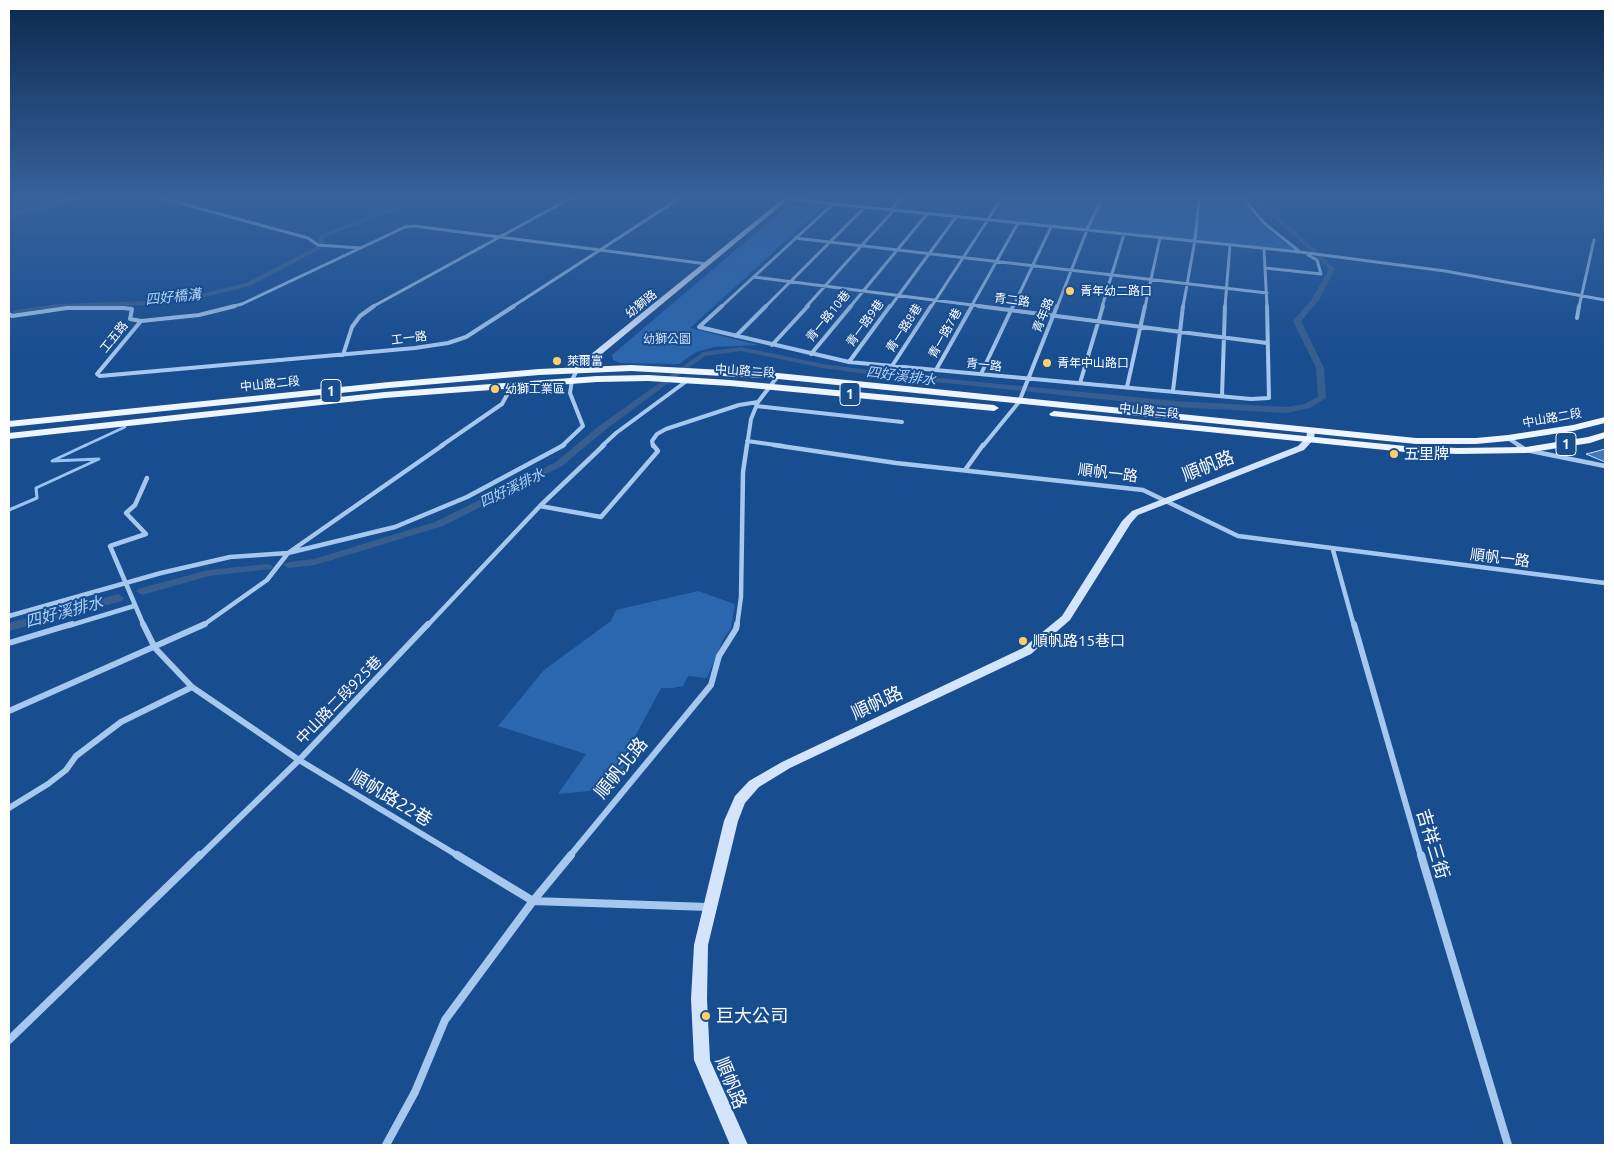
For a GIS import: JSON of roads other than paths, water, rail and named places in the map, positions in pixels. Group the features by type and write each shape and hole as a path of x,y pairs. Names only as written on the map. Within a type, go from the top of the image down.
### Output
{"main road":[{"name":"中山路二段","path":"9,424 390,385 578,370 655,368 778,376 1020,402 1310,435 1405,449 1526,450 1590,440 1605,435"},
{"name":"中山路二段","path":"9,436 513,384 648,378 769,386 1310,435 1416,441 1476,441 1508,438 1573,428 1605,420"},
{"path":"191,416 197,404"}],"street":[{"name":"工五路","path":"100,376 97,374 141,320 199,315 242,304 352,252"},
{"path":"343,354 352,326 360,316 372,307 474,252"},
{"name":"工一路","path":"100,376 415,348 448,343 466,337 597,252"},
{"path":"614,252 707,264"},
{"name":"幼獅路","path":"578,370 722,252"},
{"path":"754,277 781,252"},
{"path":"736,336 820,252"},
{"path":"772,345 857,252"},
{"name":"青一路10巷","path":"810,354 894,252"},
{"path":"911,252 1267,293"},
{"name":"青一路8巷","path":"892,366 966,252"},
{"name":"青一路7巷","path":"936,370 1002,252"},
{"path":"981,374 1010,310 1040,252"},
{"name":"青年路","path":"965,470 1012,409 1020,402 1079,252"},
{"path":"1080,383 1118,252"},
{"path":"1127,387 1156,252"},
{"path":"1173,391 1186,284 1192,252"},
{"path":"1222,396 1223,337 1230,252"},
{"path":"1264,252 1267,293 1267,343"},
{"path":"1300,252 1332,258 1445,271 1605,300"},
{"path":"1265,268 1321,274 1317,260 1300,252"},
{"path":"1577,318 1591,252"},
{"name":"青一路9巷","path":"849,362 929,254"},
{"name":"青二路","path":"754,277 1267,343"},
{"name":"青一路","path":"754,277 700,327 849,362 1251,399 1270,398 1267,343"},
{"path":"9,314 12,316 60,309 124,308 132,309 130,319 141,320"},
{"path":"9,616 161,573 230,557 288,554 395,527 467,497 564,445 583,426 570,393 572,380 578,370"},
{"name":"順帆北路","path":"386,1145 415,1092 445,1020 533,901 711,686 719,656 736,628 740,605 742,472 751,419 757,404 778,376"},
{"name":"中山路二段925巷","path":"9,1040 299,760 540,506 616,433 689,380"},
{"path":"9,711 206,624 267,580 288,554 502,404 513,384"},
{"path":"540,506 601,517 658,451 653,447 652,441 657,434 666,429 740,405 757,404 902,422"},
{"name":"順帆路","path":"739,1145 702,1060 699,1000 701,944 731,822 740,800 754,784 810,754 1027,651 1066,618 1127,521 1135,513 1301,448 1310,435"},
{"path":"1508,438 1526,450 1605,466"},
{"name":"順帆一路","path":"747,442 816,452 1143,490 1238,536 1333,550 1605,584"},
{"name":"順帆路22巷","path":"147,478 135,505 126,512 146,534 110,546 134,606 155,648 192,687 299,760 533,901 711,907"},
{"name":"吉祥三街","path":"1333,550 1388,746 1508,1145"},
{"path":"9,643 134,606"},
{"path":"9,808 48,784 66,770 76,756 121,722 192,687"}],"waterway":[{"name":"四好橋溝","path":"16,312 58,306 146,303 205,295 248,285 311,252"},
{"name":"四好溪排水","path":"289,565 315,562 439,524 559,464 602,428 703,354 741,349 823,366 897,376 1176,404 1286,410 1307,406 1322,398 1320,368 1297,321 1315,300 1332,269 1314,252"},
{"path":"84,446 125,427"},
{"path":"9,510 37,498 36,488 99,459 52,461 86,445"},
{"name":"四好溪排水","path":"142,591 208,573 267,567"},
{"name":"四好溪排水","path":"9,627 118,598"}],"place":[{"name":"青年幼二路口","path":"1070,291"},
{"name":"萊爾富","path":"557,361"},
{"name":"青年中山路口","path":"1047,363"},
{"name":"幼獅工業區","path":"495,389"},
{"name":"五里牌","path":"1394,454"},
{"name":"順帆路15巷口","path":"1023,641"},
{"name":"巨大公司","path":"706,1016"}],"park label":[{"name":"幼獅公園","path":"667,339"}]}
